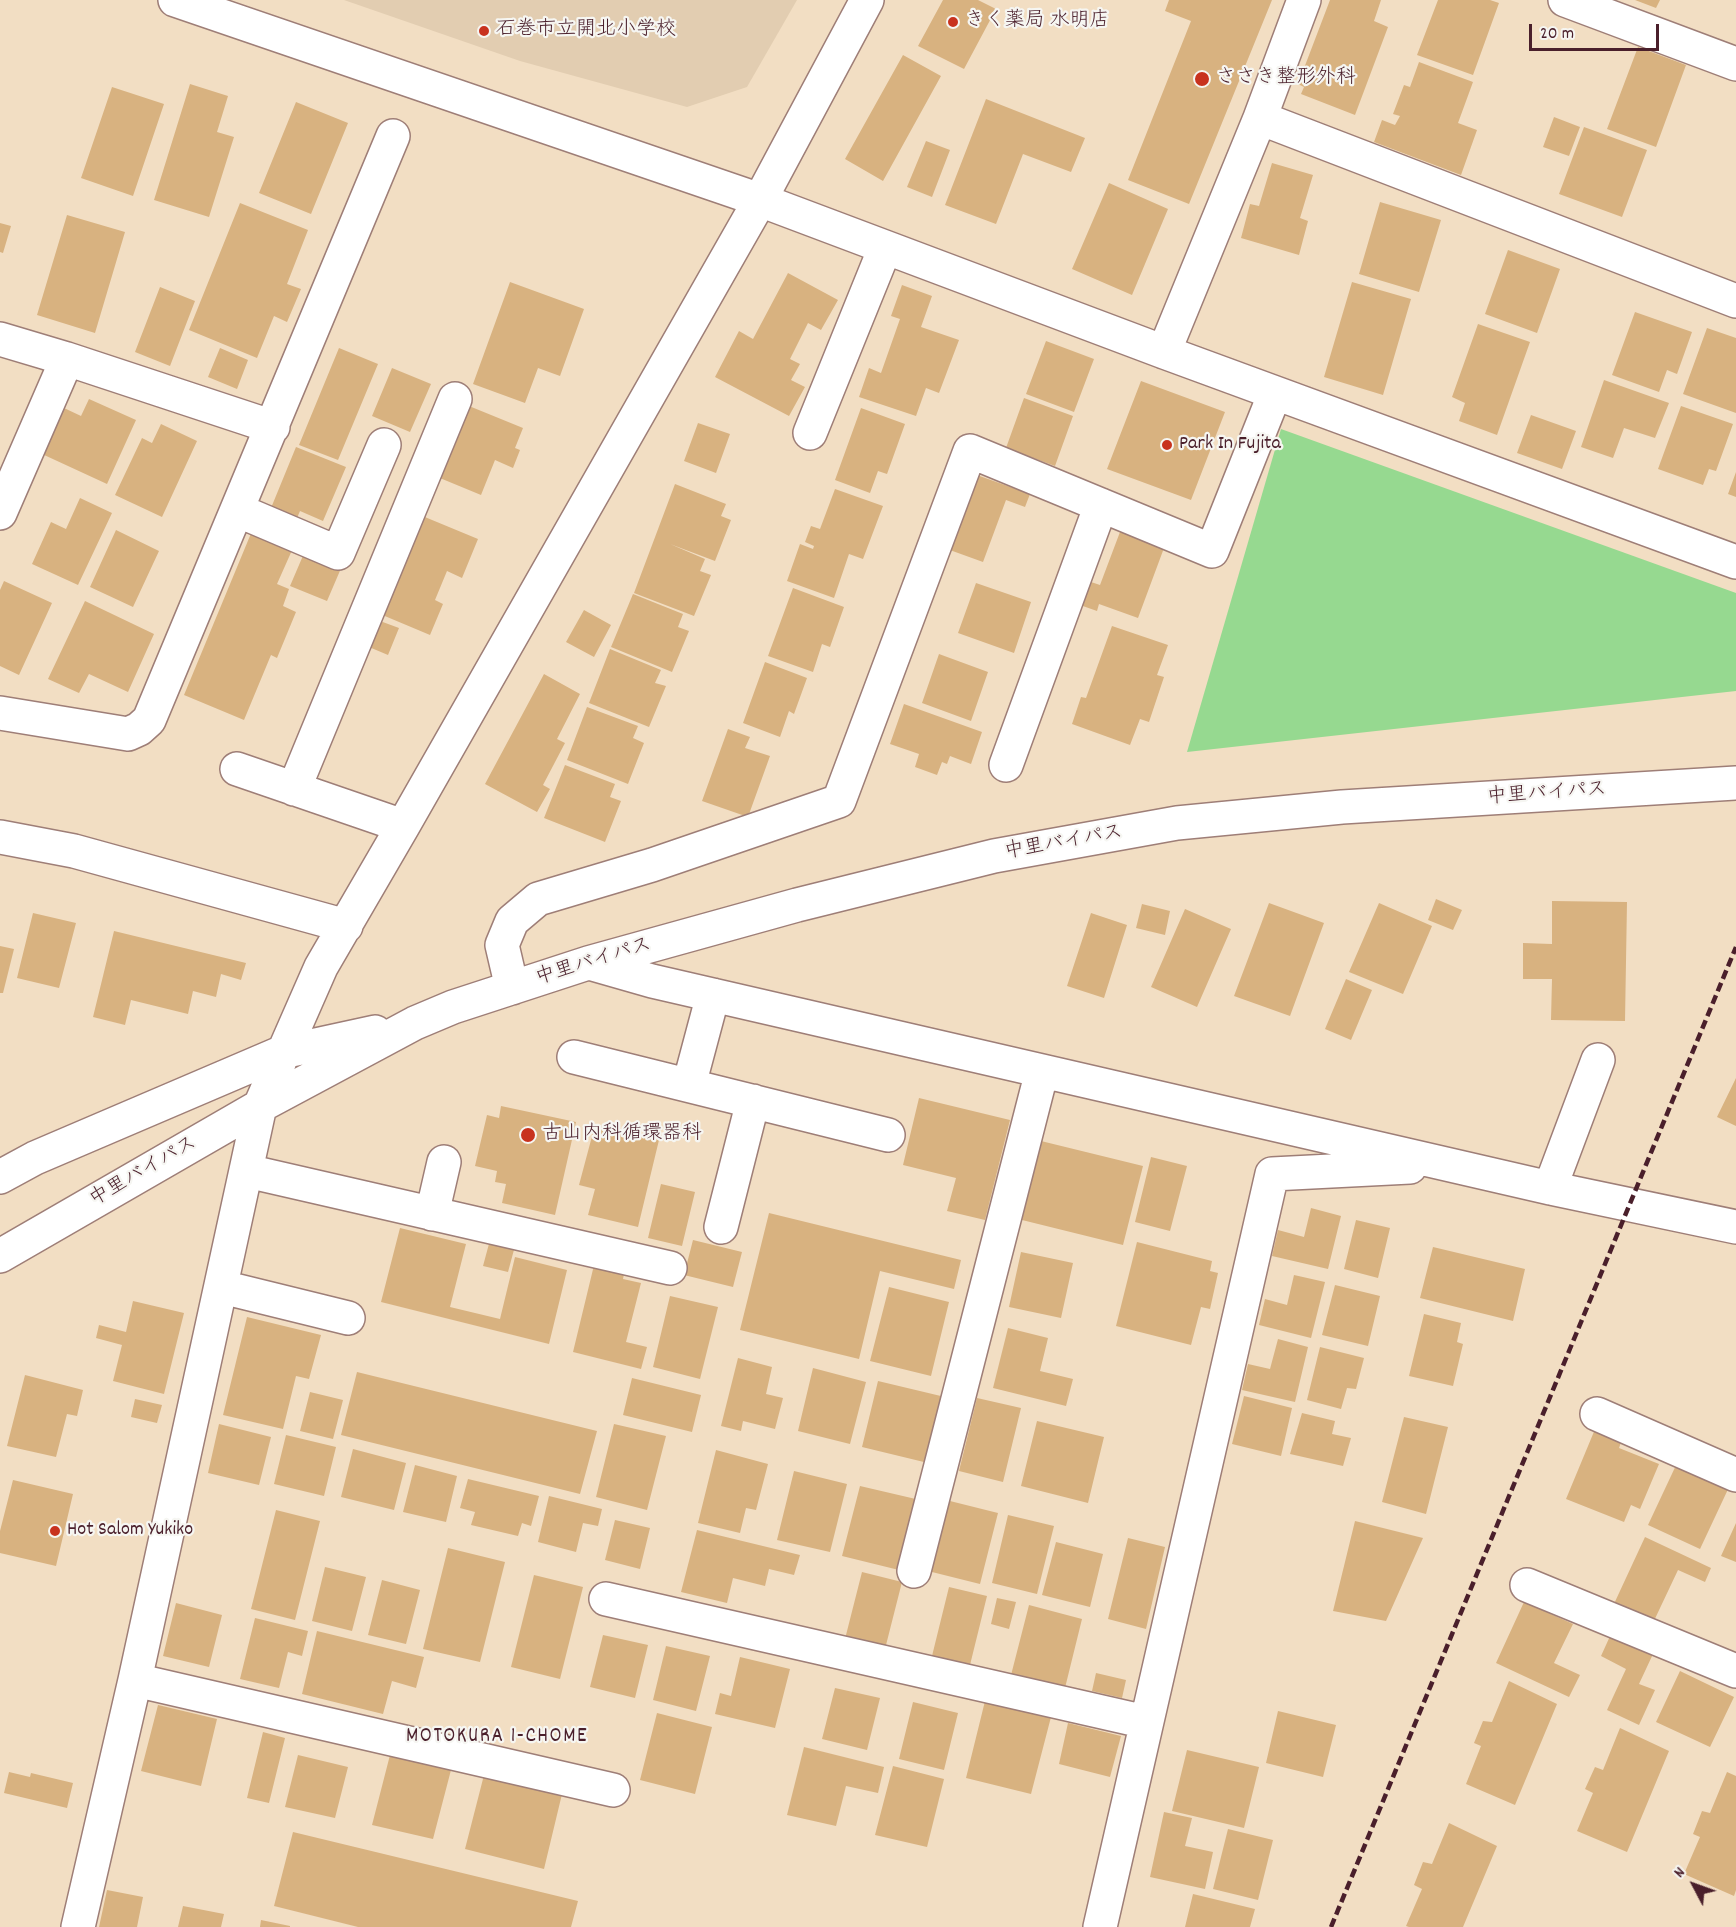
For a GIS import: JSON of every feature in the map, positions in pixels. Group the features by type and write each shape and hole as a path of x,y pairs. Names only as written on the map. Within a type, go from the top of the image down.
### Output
{"street":[{"path":"175,0 760,200 1164,352 1736,562"},
{"path":"78,1927 135,1680 260,1106 321,967 760,200 867,0"},
{"path":"1164,352 1260,118 1304,0"},
{"path":"1565,0 1736,64"},
{"path":"1260,118 1736,301"},
{"path":"0,713 128,734 139,729 149,720 393,135"},
{"path":"810,433 885,248"},
{"path":"0,339 273,427"},
{"path":"0,513 67,359"},
{"path":"512,988 502,945 512,921 538,899 652,865 838,801 970,451 1212,551 1275,393"},
{"path":"294,789 455,399"},
{"path":"237,510 338,553 384,445"},
{"path":"1006,765 1101,505"},
{"path":"237,769 403,826"},
{"name":"中里バイパス","path":"0,1256 260,1106 415,1023 453,1007 588,963 797,905 994,856 1177,823 1342,807 1736,783"},
{"path":"0,837 74,850 346,926"},
{"path":"588,963 652,981 1448,1165 1736,1227"},
{"path":"689,1085 713,994"},
{"name":"中里バイパス","path":"0,1177 35,1158 284,1052 415,1023"},
{"path":"574,1057 888,1135"},
{"path":"1550,1188 1598,1060"},
{"path":"914,1571 1042,1071"},
{"path":"721,1227 753,1101"},
{"path":"432,1214 444,1162"},
{"path":"1100,1927 1272,1174 1448,1165"},
{"path":"247,1171 670,1268"},
{"path":"222,1287 348,1318"},
{"path":"1597,1414 1736,1475"},
{"path":"1527,1585 1736,1671"},
{"path":"606,1599 1146,1722"},
{"path":"135,1680 613,1790"}],"shaded area":[{"path":"344,0 797,0 747,87 687,107 520,61"}],"green space":[{"path":"1281,429 1736,593 1736,691 1187,752"}],"building":[{"path":"943,0 978,0 996,9 964,69 918,46"},
{"path":"1169,0 1272,0 1189,204 1128,180 1191,21 1165,11"},
{"path":"1330,0 1381,0 1374,21 1388,27 1355,115 1301,94 1304,87 1298,84"},
{"path":"1438,0 1490,0 1499,3 1473,75 1417,55"},
{"path":"1635,0 1660,0 1656,8"},
{"path":"1638,47 1686,65 1656,147 1607,129"},
{"path":"903,55 941,76 883,181 845,159"},
{"path":"1419,62 1473,82 1458,123 1477,130 1461,175 1374,142 1382,120 1395,125 1400,116 1393,114 1404,85 1410,87"},
{"path":"190,84 228,96 217,132 234,137 209,217 154,200"},
{"path":"112,87 164,104 133,196 81,178"},
{"path":"986,99 1085,138 1071,172 1023,154 996,224 945,205"},
{"path":"296,102 348,123 311,214 259,193"},
{"path":"1554,117 1580,127 1569,156 1543,147"},
{"path":"1584,127 1647,150 1622,217 1559,194"},
{"path":"926,141 950,150 932,197 907,187"},
{"path":"1272,163 1313,175 1300,218 1308,221 1299,255 1241,238 1250,204 1259,206"},
{"path":"1109,183 1168,209 1132,295 1072,269"},
{"path":"1380,202 1441,220 1419,292 1359,274"},
{"path":"240,203 308,230 287,284 301,289 287,322 274,316 257,358 189,330"},
{"path":"67,215 125,232 95,333 37,315"},
{"path":"0,223 11,226 3,253 0,252"},
{"path":"1508,250 1560,269 1537,333 1485,314"},
{"path":"788,273 838,300 821,330 808,323 790,359 800,364 791,380 805,387 789,416 715,377 739,331 753,339"},
{"path":"510,282 584,309 560,376 538,368 525,403 473,384"},
{"path":"1352,282 1411,299 1383,395 1324,377"},
{"path":"902,285 932,296 921,327 959,340 939,393 926,388 916,416 859,397 869,368 881,373 900,319 891,316"},
{"path":"160,287 195,301 170,366 135,352"},
{"path":"1635,312 1692,332 1677,374 1667,370 1659,392 1612,375"},
{"path":"1478,324 1530,342 1497,435 1459,421 1465,403 1452,397"},
{"path":"1707,328 1736,338 1736,413 1683,394"},
{"path":"1046,341 1094,359 1074,412 1026,394"},
{"path":"220,348 248,360 237,389 208,377"},
{"path":"339,348 378,364 338,460 299,445"},
{"path":"392,368 431,384 410,432 372,416"},
{"path":"1604,380 1669,403 1655,438 1624,428 1613,458 1581,447"},
{"path":"1141,381 1225,412 1191,500 1107,469"},
{"path":"1024,398 1073,416 1055,466 1006,448"},
{"path":"89,399 136,420 107,484 42,454 64,408 81,416"},
{"path":"469,406 523,428 515,448 520,450 513,468 495,460 481,495 435,476"},
{"path":"1681,406 1733,424 1716,471 1709,469 1703,485 1658,469"},
{"path":"861,408 905,424 887,474 878,471 870,493 835,480"},
{"path":"1531,415 1576,431 1562,469 1517,453"},
{"path":"698,423 730,434 716,473 684,461"},
{"path":"161,424 197,441 162,517 115,495 142,438 152,443"},
{"path":"296,447 346,467 323,521 300,511 297,518 271,508"},
{"path":"1736,472 1736,497 1728,494"},
{"path":"974,474 1030,494 1025,507 1006,500 983,562 947,549"},
{"path":"675,484 726,504 721,516 731,520 715,561 670,544 705,559 700,571 711,575 694,616 634,593"},
{"path":"835,489 883,506 863,559 849,554 834,598 787,581 800,544 813,549 814,546 805,542 811,526 820,529"},
{"path":"80,498 112,513 78,585 32,564 51,522 66,529"},
{"path":"420,515 478,539 462,578 447,571 435,600 443,604 430,635 380,614"},
{"path":"116,530 159,551 133,607 90,587"},
{"path":"252,531 293,548 277,584 289,589 283,606 296,612 277,658 271,655 244,720 184,695"},
{"path":"1120,532 1164,548 1138,618 1099,604 1097,611 1080,605 1088,581 1100,585"},
{"path":"305,551 342,566 327,601 290,586"},
{"path":"4,581 52,603 19,675 0,666 0,590"},
{"path":"976,583 1031,602 1014,653 958,633"},
{"path":"793,588 844,607 830,647 822,644 813,672 768,656"},
{"path":"633,594 683,614 678,627 689,631 672,672 611,647"},
{"path":"85,601 154,634 128,692 89,674 79,693 48,679"},
{"path":"584,610 611,625 594,657 566,642"},
{"path":"380,621 399,628 388,655 369,647"},
{"path":"1112,626 1168,645 1157,675 1164,677 1149,722 1140,719 1130,745 1072,724 1081,697 1086,698"},
{"path":"610,649 661,670 655,683 666,686 649,727 589,703"},
{"path":"939,654 988,672 971,721 922,703"},
{"path":"765,662 807,678 794,714 789,711 780,737 743,723"},
{"path":"544,674 580,694 557,739 565,743 543,785 550,789 537,812 485,784"},
{"path":"904,704 982,732 971,764 950,756 947,764 942,762 937,775 915,767 919,754 890,744"},
{"path":"587,707 638,726 633,738 644,743 628,784 567,760"},
{"path":"728,729 750,737 745,748 770,756 748,817 702,801"},
{"path":"565,765 615,784 610,797 621,801 605,842 544,818"},
{"path":"1436,899 1462,910 1453,930 1428,920"},
{"path":"1552,901 1627,902 1625,1021 1551,1020 1552,979 1523,979 1523,943 1552,944"},
{"path":"1269,903 1324,923 1290,1016 1234,996"},
{"path":"1379,903 1432,926 1403,994 1349,972"},
{"path":"1142,904 1170,911 1165,935 1136,928"},
{"path":"1185,909 1231,929 1197,1007 1151,987"},
{"path":"33,913 76,923 59,988 17,978"},
{"path":"1091,913 1127,925 1104,998 1067,986"},
{"path":"114,931 246,963 241,980 221,974 216,997 193,991 188,1014 131,1000 125,1025 93,1017"},
{"path":"0,946 14,949 3,993 0,993"},
{"path":"1346,979 1372,990 1351,1040 1325,1029"},
{"path":"1736,1078 1736,1126 1717,1117"},
{"path":"919,1098 1010,1120 985,1220 947,1211 956,1178 903,1165"},
{"path":"501,1106 576,1122 555,1215 502,1203 506,1184 495,1182 497,1171 475,1166 487,1115 499,1118"},
{"path":"595,1125 659,1140 638,1227 588,1215 595,1189 579,1185"},
{"path":"1041,1141 1143,1166 1123,1245 1022,1220"},
{"path":"1151,1157 1187,1166 1170,1231 1135,1222"},
{"path":"661,1184 695,1192 682,1246 648,1238"},
{"path":"1311,1208 1341,1216 1328,1269 1272,1256 1278,1230 1304,1237"},
{"path":"769,1213 961,1260 954,1289 880,1271 859,1359 740,1330"},
{"path":"1356,1220 1390,1228 1378,1278 1344,1269"},
{"path":"400,1228 466,1244 450,1307 500,1319 515,1257 567,1270 549,1344 381,1302"},
{"path":"490,1240 515,1246 508,1272 483,1266"},
{"path":"693,1240 742,1252 733,1287 684,1275"},
{"path":"1137,1242 1212,1261 1210,1271 1218,1273 1210,1309 1201,1307 1191,1345 1116,1326"},
{"path":"1433,1247 1525,1269 1513,1321 1420,1298"},
{"path":"1021,1252 1073,1263 1061,1318 1009,1307"},
{"path":"595,1261 625,1269 623,1279 641,1283 626,1342 647,1347 641,1369 573,1352"},
{"path":"1294,1275 1325,1282 1311,1338 1259,1325 1265,1299 1287,1305"},
{"path":"1335,1285 1380,1296 1368,1346 1322,1335"},
{"path":"889,1287 949,1302 931,1376 870,1361"},
{"path":"670,1296 718,1307 700,1379 653,1367"},
{"path":"133,1301 184,1313 164,1394 113,1381 122,1345 96,1338 99,1325 126,1332"},
{"path":"1424,1314 1461,1323 1457,1342 1463,1344 1453,1386 1409,1376"},
{"path":"247,1317 321,1335 309,1379 296,1376 283,1429 223,1415"},
{"path":"1008,1328 1048,1338 1040,1371 1073,1379 1066,1406 993,1388"},
{"path":"1278,1339 1308,1347 1295,1402 1242,1390 1248,1364 1270,1369"},
{"path":"1320,1347 1364,1358 1356,1389 1347,1388 1341,1409 1307,1400"},
{"path":"738,1358 772,1367 766,1394 783,1398 775,1429 743,1421 741,1431 721,1426"},
{"path":"813,1368 866,1382 850,1444 798,1431"},
{"path":"357,1372 597,1431 580,1494 341,1435"},
{"path":"25,1375 83,1390 77,1416 67,1414 56,1457 7,1446"},
{"path":"632,1378 701,1395 692,1432 623,1415"},
{"path":"878,1381 945,1397 928,1463 862,1447"},
{"path":"310,1392 343,1400 333,1439 300,1431"},
{"path":"1244,1396 1292,1408 1281,1456 1232,1444"},
{"path":"977,1398 1021,1408 1003,1482 959,1471"},
{"path":"135,1399 162,1405 157,1423 131,1417"},
{"path":"1302,1413 1335,1421 1332,1434 1351,1438 1343,1466 1290,1454"},
{"path":"1404,1417 1448,1427 1426,1514 1382,1502"},
{"path":"1037,1421 1104,1437 1088,1503 1021,1486"},
{"path":"1598,1422 1624,1434 1619,1448 1659,1464 1640,1509 1631,1505 1624,1522 1566,1499"},
{"path":"219,1424 271,1437 259,1485 208,1473"},
{"path":"614,1424 666,1436 647,1510 596,1497"},
{"path":"286,1435 336,1447 324,1496 274,1484"},
{"path":"353,1449 406,1463 394,1510 341,1497"},
{"path":"716,1450 768,1464 756,1510 746,1508 740,1533 698,1523"},
{"path":"1678,1461 1730,1485 1700,1549 1648,1525"},
{"path":"415,1465 457,1476 446,1522 403,1512"},
{"path":"794,1471 847,1484 830,1552 777,1540"},
{"path":"468,1479 539,1496 531,1526 522,1523 518,1536 471,1525 475,1512 460,1508"},
{"path":"13,1480 73,1494 56,1566 0,1553 0,1531"},
{"path":"860,1486 920,1500 903,1571 842,1556"},
{"path":"549,1496 602,1509 598,1526 583,1523 576,1552 538,1542"},
{"path":"946,1500 998,1513 980,1584 928,1571"},
{"path":"276,1510 320,1521 295,1620 251,1609"},
{"path":"1008,1515 1054,1526 1037,1594 992,1583"},
{"path":"615,1520 650,1528 640,1569 605,1560"},
{"path":"1355,1521 1423,1538 1386,1621 1333,1611"},
{"path":"1736,1523 1736,1562 1721,1556"},
{"path":"697,1530 800,1555 794,1575 769,1569 765,1586 733,1578 727,1603 681,1592"},
{"path":"1645,1537 1711,1568 1705,1582 1678,1570 1652,1625 1613,1606"},
{"path":"1128,1538 1165,1547 1146,1629 1108,1619"},
{"path":"1056,1542 1103,1554 1090,1607 1042,1595"},
{"path":"448,1548 505,1562 480,1662 423,1649"},
{"path":"325,1567 366,1577 352,1631 312,1621"},
{"path":"862,1572 902,1582 885,1649 845,1639"},
{"path":"534,1575 583,1587 560,1679 511,1667"},
{"path":"382,1580 420,1590 406,1644 368,1635"},
{"path":"949,1587 987,1596 970,1665 932,1656"},
{"path":"997,1598 1016,1602 1009,1629 991,1624"},
{"path":"1524,1602 1573,1624 1554,1663 1580,1675 1569,1697 1496,1663"},
{"path":"176,1603 222,1615 209,1667 163,1656"},
{"path":"1029,1605 1082,1619 1064,1692 1010,1679"},
{"path":"255,1618 308,1631 302,1656 288,1652 279,1688 240,1679"},
{"path":"317,1631 424,1657 416,1688 392,1681 383,1714 302,1694"},
{"path":"1611,1634 1653,1654 1639,1684 1655,1690 1639,1725 1607,1710 1626,1669 1601,1656"},
{"path":"603,1635 648,1645 635,1698 590,1687"},
{"path":"666,1646 710,1656 696,1711 653,1700"},
{"path":"740,1657 790,1669 775,1728 715,1714 720,1693 731,1696"},
{"path":"1680,1671 1734,1697 1710,1747 1656,1722"},
{"path":"1096,1673 1126,1680 1122,1698 1092,1691"},
{"path":"1509,1681 1557,1704 1515,1805 1466,1784 1481,1746 1474,1743 1483,1721 1492,1722"},
{"path":"835,1688 880,1698 867,1750 822,1739"},
{"path":"985,1701 1051,1717 1031,1794 966,1778"},
{"path":"913,1702 958,1713 944,1770 899,1759"},
{"path":"158,1705 217,1719 201,1786 141,1771"},
{"path":"1278,1711 1336,1725 1323,1777 1266,1763"},
{"path":"657,1713 712,1727 695,1794 640,1780"},
{"path":"1068,1723 1121,1736 1110,1777 1059,1764"},
{"path":"1620,1728 1669,1751 1627,1852 1577,1831 1593,1793 1585,1789 1595,1767 1603,1770"},
{"path":"263,1732 285,1738 269,1803 247,1798"},
{"path":"804,1747 884,1767 878,1793 846,1786 836,1826 787,1815"},
{"path":"1187,1750 1259,1767 1244,1828 1172,1811"},
{"path":"298,1755 348,1767 335,1818 285,1807"},
{"path":"390,1755 451,1770 433,1839 372,1825"},
{"path":"893,1766 944,1779 927,1847 875,1835"},
{"path":"9,1772 30,1777 31,1773 73,1783 67,1808 4,1793"},
{"path":"1727,1772 1736,1776 1736,1890 1734,1896 1684,1874 1700,1837 1693,1834 1702,1811 1710,1813"},
{"path":"484,1775 562,1794 544,1869 465,1849"},
{"path":"1164,1812 1192,1818 1185,1846 1213,1852 1205,1889 1150,1877"},
{"path":"1449,1823 1497,1846 1463,1927 1406,1926 1422,1889 1414,1885 1423,1862 1432,1864"},
{"path":"1228,1829 1273,1840 1258,1900 1213,1889"},
{"path":"293,1832 578,1901 571,1927 358,1927 274,1906"},
{"path":"107,1890 143,1897 137,1927 99,1927"},
{"path":"1193,1894 1255,1909 1250,1927 1185,1927"},
{"path":"183,1906 224,1914 221,1927 178,1927"},
{"path":"261,1920 290,1926 290,1927 260,1927"}],"railway":[{"path":"1331,1927 1736,947"}],"place":[{"name":"きく薬局 水明店","path":"953,22"},
{"name":"石巻市立開北小学校","path":"484,31"},
{"name":"ささき整形外科","path":"1202,79"},
{"name":"Park In Fujita","path":"1167,445"},
{"name":"古山内科循環器科","path":"528,1135"},
{"name":"Hot Salom Yukiko","path":"55,1531"}],"district":[{"name":"MOTOKURA 1-CHOME","path":"497,1738"}]}
